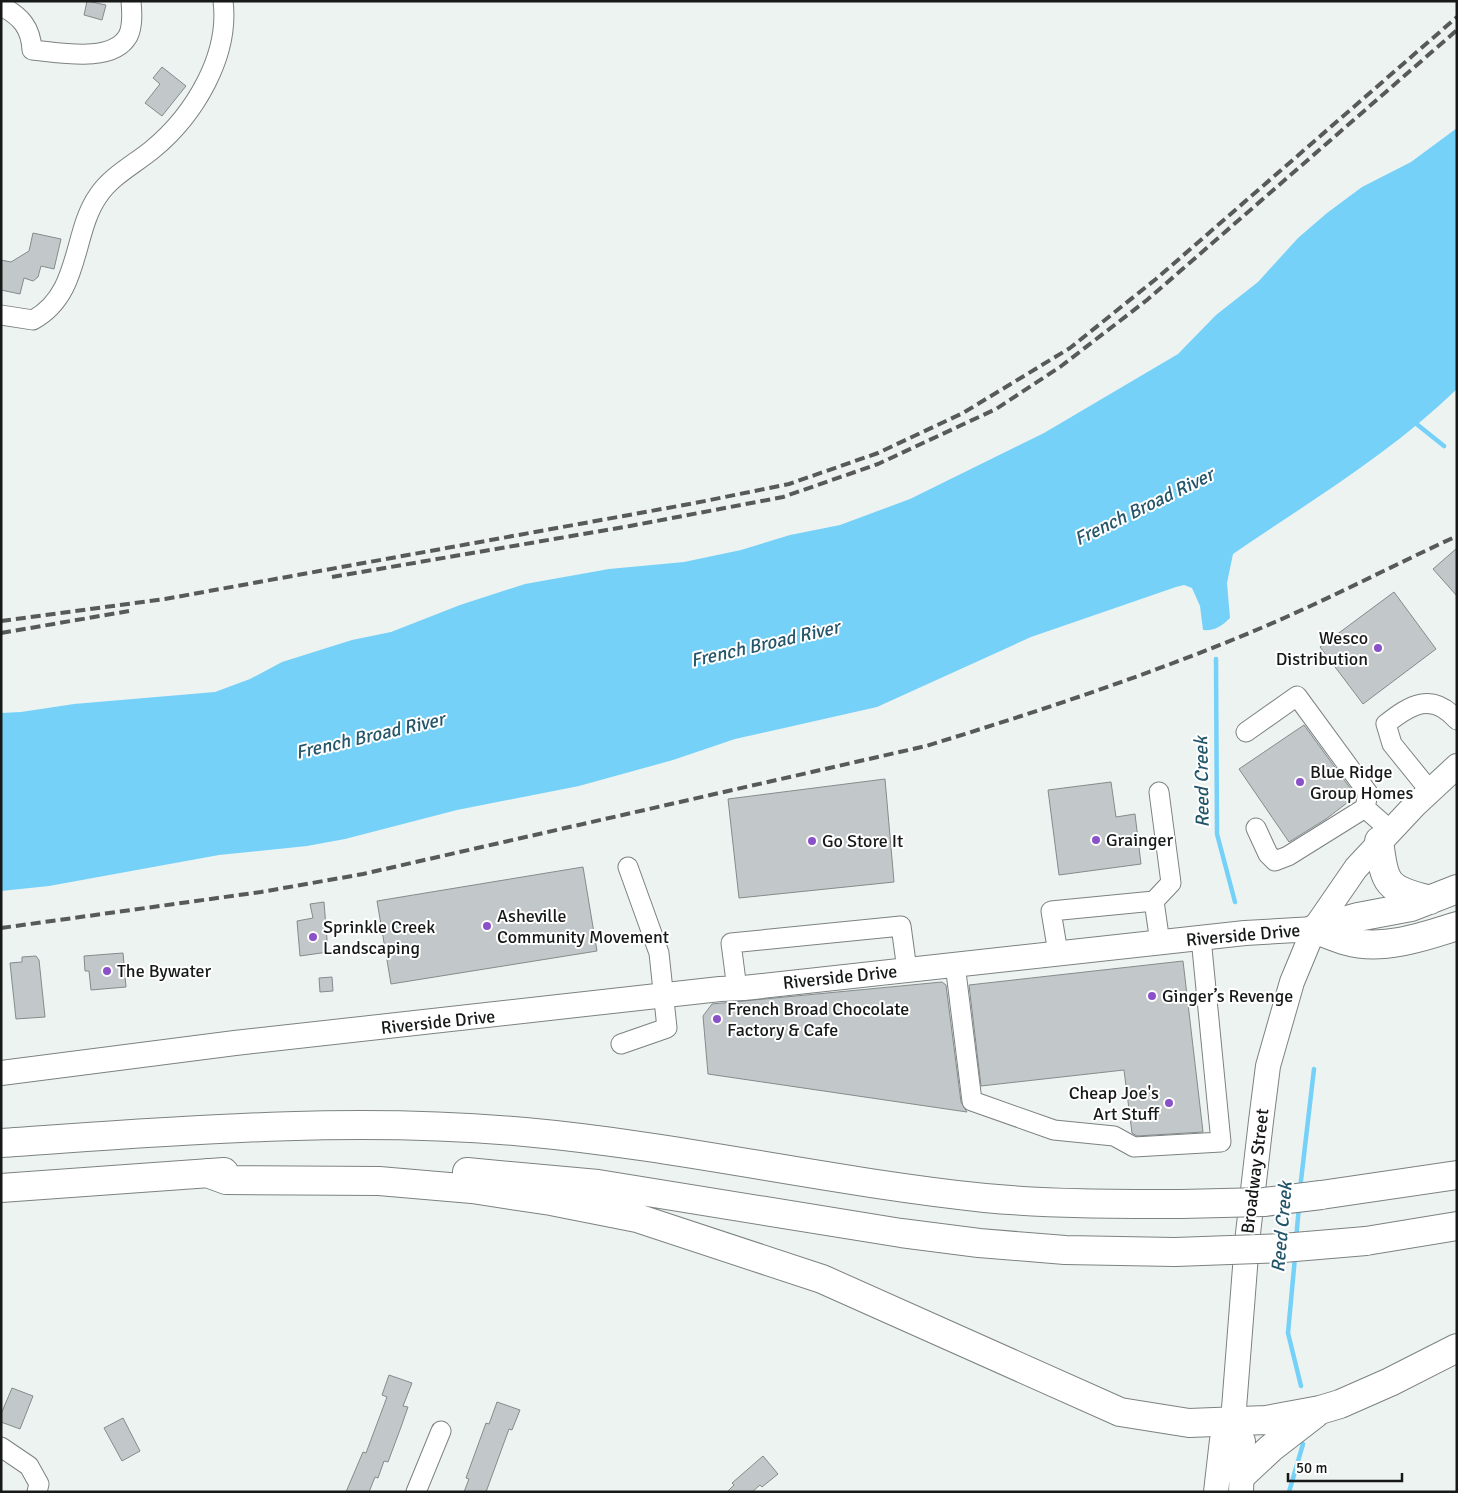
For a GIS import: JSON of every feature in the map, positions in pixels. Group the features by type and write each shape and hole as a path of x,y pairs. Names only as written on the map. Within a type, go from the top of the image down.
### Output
{"highway":[{"path":"1385,836 1383,872 1389,882 1400,892 1430,900"},
{"path":"1314,929 1358,917 1411,907 1457,889"},
{"path":"1314,929 1348,942 1376,943 1425,936 1457,926"},
{"path":"1,1143 274,1125 379,1123 450,1126 603,1140 910,1188 985,1198 1069,1204 1264,1202 1456,1175"},
{"path":"1,1188 328,1166 437,1170 598,1184 901,1233 979,1243 1065,1250 1175,1252 1283,1248 1366,1241 1457,1226"},
{"path":"207,1173 226,1180 379,1181 472,1189 551,1201 637,1218 822,1279 1120,1412 1189,1424 1266,1420 1320,1410 1340,1404 1390,1382 1457,1348"},
{"path":"1241,1484 1270,1448 1320,1410"}],"main road":[{"name":"Riverside Drive","path":"1,1073 235,1043 955,964 1201,938 1314,929 1356,868 1430,790 1457,766"},
{"name":"Broadway Street","path":"1216,1492 1222,1440 1233,1421 1247,1242 1268,1066 1292,982 1314,929"},
{"name":"Broadway Street","path":"1233,1421 1243,1441 1241,1484"}],"street":[{"path":"1,6 16,14 28,28 32,50 93,54 118,46 129,35 131,1"},
{"path":"1,315 33,320 58,296 73,268 92,206 98,195 109,183 167,136 183,119 198,94 220,50 223,33 223,1"},
{"path":"1246,732 1297,696 1368,793 1365,808 1288,856 1275,861 1268,854 1256,828"},
{"path":"1430,790 1392,744 1386,724 1417,704 1436,704 1457,720"},
{"path":"1058,953 1051,911 1154,901 1171,883 1159,792"},
{"path":"1365,808 1385,836"},
{"path":"621,1044 667,1028 659,953 628,867"},
{"path":"1154,901 1160,943"},
{"path":"737,989 731,943 901,926 907,970"},
{"path":"955,964 972,1101 1054,1130 1114,1136 1134,1147 1221,1142 1201,938"},
{"path":"416,1492 441,1431"},
{"path":"1,1447 29,1466 39,1484 37,1492"}],"water":[{"name":"French Broad River","path":"1457,128 1457,389 1432,412 1377,456 1233,554 1227,583 1230,618 1218,627 1211,630 1203,630 1200,606 1192,588 1184,585 1031,637 877,707 735,739 673,760 579,786 457,810 345,839 307,846 219,855 49,886 1,891 1,713 74,704 215,692 250,679 282,662 352,640 391,632 460,605 525,584 609,569 684,562 741,550 790,535 840,525 910,499 1044,433 1178,354 1216,315 1258,282 1298,238 1327,213 1362,187 1411,162"}],"building":[{"path":"87,1 106,5 102,20 84,15"},
{"path":"162,67 186,86 162,116 145,103 160,84 153,78"},
{"path":"33,233 61,239 54,269 41,266 38,277 33,281 24,278 20,294 1,290 1,260 11,262 29,251"},
{"path":"1457,548 1457,596 1433,569"},
{"name":"Wesco Distribution","path":"1394,592 1436,649 1363,704 1320,647"},
{"name":"Blue Ridge Group Homes","path":"1304,725 1356,796 1326,819 1289,842 1239,769"},
{"name":"Go Store It","path":"885,779 894,882 739,898 728,799"},
{"name":"Grainger","path":"1111,782 1116,817 1135,814 1141,864 1059,875 1048,790"},
{"name":"Asheville Community Movement","path":"583,867 597,951 391,984 377,901"},
{"name":"Sprinkle Creek Landscaping","path":"324,902 328,952 300,956 297,921 313,918 310,904"},
{"name":"The Bywater","path":"123,953 126,987 91,990 89,971 85,971 84,956"},
{"path":"36,956 39,960 45,1017 16,1019 10,963 22,962 22,957"},
{"path":"1183,961 1203,1132 1137,1136 1132,1133 1124,1070 981,1086 969,985"},
{"path":"332,977 333,991 320,992 319,978"},
{"path":"942,982 946,985 961,1102 967,1112 708,1074 703,1016 712,1004"},
{"path":"389,1375 412,1383 403,1406 408,1407 401,1427 388,1462 384,1461 378,1478 375,1477 369,1492 346,1492 363,1452 366,1453 387,1397 382,1395"},
{"path":"12,1388 33,1396 20,1429 1,1422 1,1414"},
{"path":"497,1402 520,1410 512,1430 509,1429 486,1492 464,1492 469,1479 466,1478 486,1423 489,1424"},
{"path":"123,1418 140,1451 122,1461 104,1428"},
{"path":"763,1456 778,1474 762,1487 760,1485 752,1492 727,1492 734,1485 732,1483"}],"waterway":[{"path":"1414,422 1444,446"},
{"name":"Reed Creek","path":"1216,659 1217,834 1235,902"},
{"name":"Reed Creek","path":"1300,1189 1314,1069"},
{"name":"Reed Creek","path":"1296,1239 1299,1207"},
{"name":"Reed Creek","path":"1295,1257 1288,1333 1301,1386"},
{"name":"Reed Creek","path":"1289,1492 1303,1444"}],"railway":[{"path":"1,621 165,599 695,503 789,484 878,453 963,413 1070,348 1156,279 1457,17"},
{"path":"332,577 630,526 783,497 878,464 996,409 1060,367 1147,300 1457,30"},
{"path":"1,928 261,892 363,874 926,746 1095,691 1221,645 1310,606 1457,536"},
{"path":"1,633 129,611"}],"place":[{"name":"Wesco Distribution","path":"1378,648"},
{"name":"Blue Ridge Group Homes","path":"1300,782"},
{"name":"Grainger","path":"1096,840"},
{"name":"Go Store It","path":"812,841"},
{"name":"Asheville Community Movement","path":"487,926"},
{"name":"Sprinkle Creek Landscaping","path":"313,937"},
{"name":"The Bywater","path":"107,971"},
{"name":"Ginger’s Revenge","path":"1152,996"},
{"name":"French Broad Chocolate Factory & Cafe","path":"717,1019"},
{"name":"Cheap Joe's Art Stuff","path":"1169,1103"}]}
